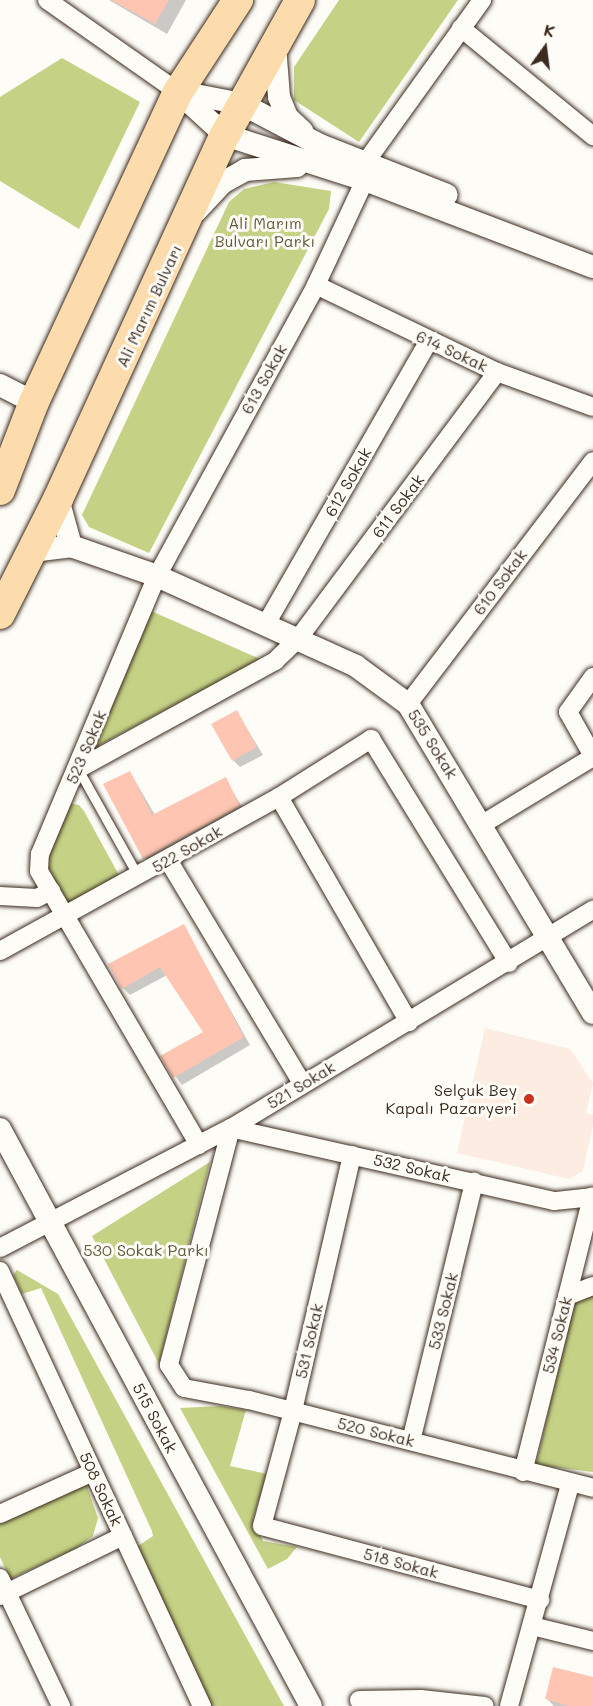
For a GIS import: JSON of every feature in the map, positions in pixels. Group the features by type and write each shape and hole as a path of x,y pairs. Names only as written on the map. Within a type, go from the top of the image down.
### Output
{"main road":[{"path":"0,489 34,402 178,92 238,0"},
{"name":"Ali Marım Bulvarı","path":"0,614 58,499 190,216 225,135 300,0"}],"street":[{"path":"47,0 178,92 225,135 326,167"},
{"name":"613 Sokak","path":"157,576 316,285 365,172 482,0"},
{"path":"461,28 593,136"},
{"path":"275,45 279,97 287,117 320,145"},
{"path":"178,92 242,105 320,145 365,172 593,267"},
{"path":"190,216 222,183 245,170 268,166 326,167 365,172 593,251"},
{"name":"614 Sokak","path":"316,285 497,372 593,407"},
{"name":"612 Sokak","path":"266,624 429,341"},
{"name":"611 Sokak","path":"78,769 275,661 298,639 497,372"},
{"path":"0,385 34,402"},
{"name":"610 Sokak","path":"408,704 593,461"},
{"path":"32,551 71,546 58,499"},
{"name":"535 Sokak","path":"71,546 157,576 356,666 408,704 593,1013"},
{"name":"523 Sokak","path":"157,576 78,769 40,854 39,871 199,1145"},
{"path":"482,825 593,757 567,712 593,677"},
{"name":"522 Sokak","path":"0,951 279,797 371,739 509,963"},
{"path":"279,797 409,1022"},
{"path":"168,860 302,1083"},
{"path":"0,896 37,898 51,891"},
{"name":"521 Sokak","path":"0,1248 231,1128 302,1083 509,963 546,937 593,910"},
{"name":"532 Sokak","path":"231,1128 554,1201 592,1197"},
{"name":"520 Sokak","path":"231,1128 170,1365 184,1388 293,1411 411,1440 523,1472 593,1488"},
{"name":"515 Sokak","path":"0,1129 311,1706"},
{"name":"531 Sokak","path":"262,1526 293,1411 352,1155"},
{"name":"533 Sokak","path":"411,1440 474,1182"},
{"name":"534 Sokak","path":"523,1472 592,1197"},
{"name":"508 Sokak","path":"0,1271 202,1706"},
{"path":"567,1296 593,1286"},
{"path":"0,1514 93,1472"},
{"path":"510,1706 570,1484"},
{"name":"518 Sokak","path":"262,1526 540,1600"},
{"path":"61,1706 2,1589 123,1536"},
{"path":"532,1626 593,1641"},
{"path":"359,1700 421,1699 485,1706"}],"lane":[{"path":"78,769 138,876"}],"shaded area":[{"name":"Selçuk Bey Kapalı Pazaryeri","path":"485,1028 570,1049 593,1083 586,1113 593,1115 593,1125 583,1171 569,1179 457,1153"}],"green space":[{"path":"339,0 458,0 359,142 294,100 294,67"},
{"path":"62,58 140,102 79,229 0,181 0,97"},
{"name":"Ali Marım Bulvarı Parkı","path":"274,182 331,191 329,209 149,553 89,527 82,515 229,202 244,189"},
{"path":"149,610 260,659 96,747 93,740"},
{"path":"68,803 79,805 84,811 120,877 63,907 43,868"},
{"name":"530 Sokak Parkı","path":"210,1162 159,1364 92,1236"},
{"path":"17,1270 58,1294 284,1706 210,1706 135,1548 153,1536 152,1531 41,1288 22,1294 13,1275"},
{"path":"593,1295 593,1472 536,1465 573,1303"},
{"path":"220,1406 246,1410 230,1466 267,1474 253,1519 263,1541 297,1547 287,1559 268,1569 180,1408"},
{"path":"86,1484 98,1518 93,1536 75,1549 10,1579 0,1557 0,1522"}],"building":[{"path":"111,0 169,0 155,24"},
{"path":"237,710 257,747 232,761 211,724"},
{"path":"130,771 152,815 226,777 240,806 143,859 103,784"},
{"path":"184,924 244,1037 173,1078 160,1056 203,1032 160,967 122,989 108,964"},
{"path":"553,1667 593,1677 593,1706 569,1706 545,1699"}],"place":[{"name":"Selçuk Bey Kapalı Pazaryeri","path":"529,1099"}]}
